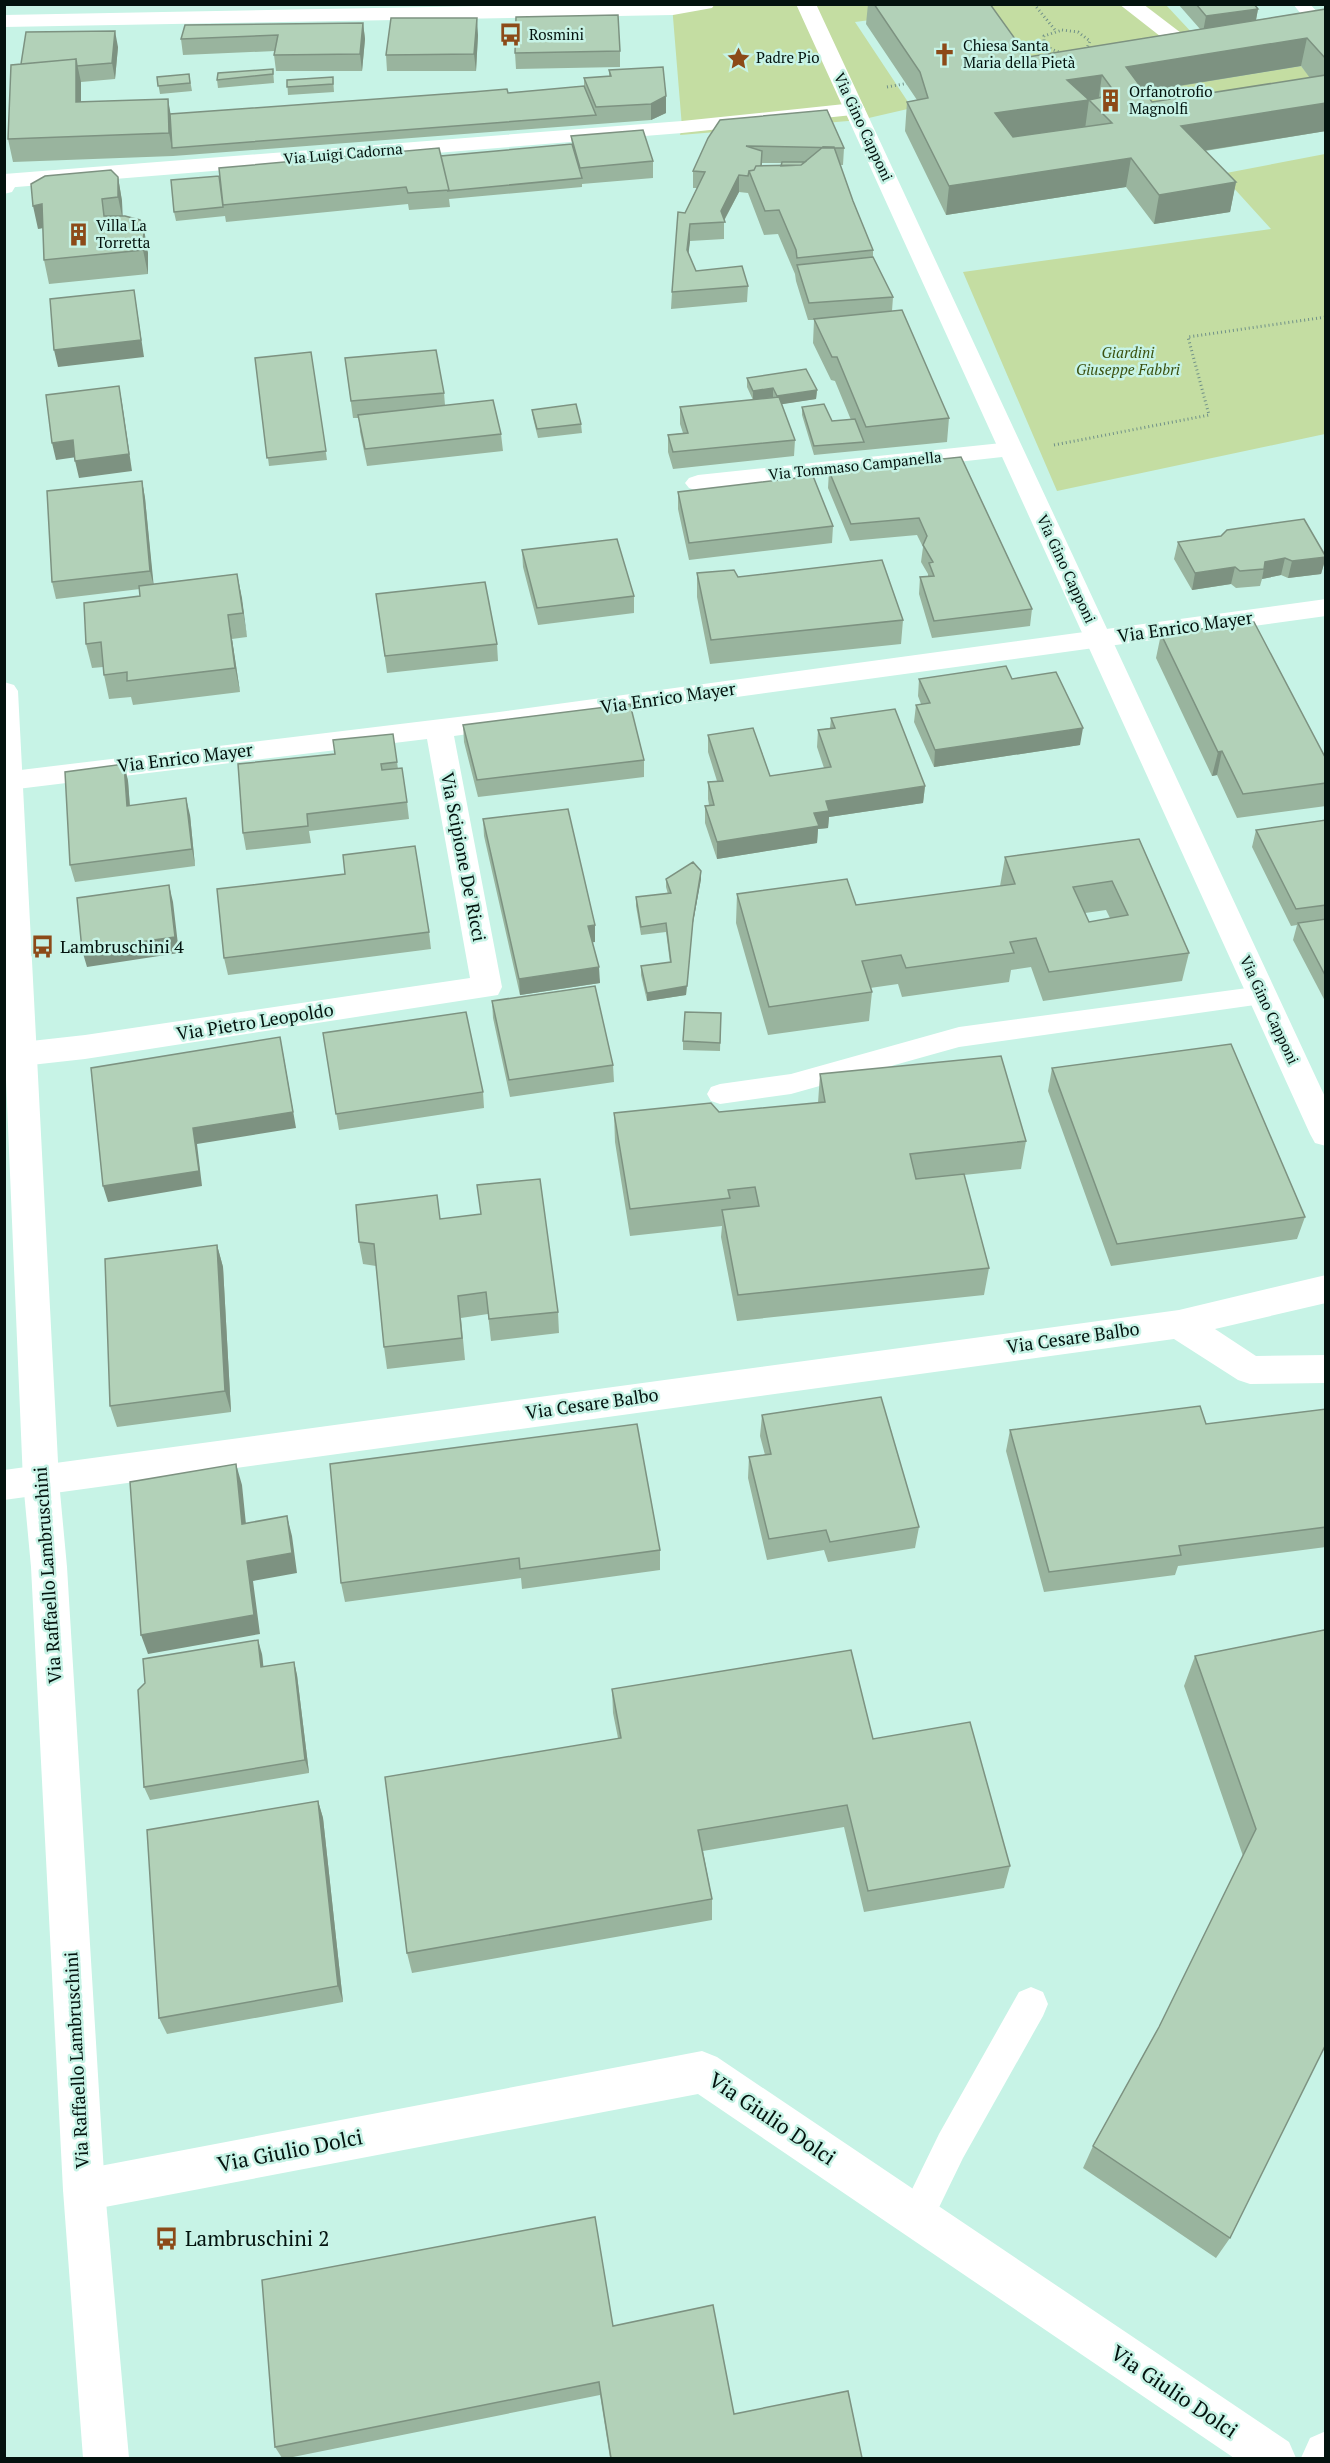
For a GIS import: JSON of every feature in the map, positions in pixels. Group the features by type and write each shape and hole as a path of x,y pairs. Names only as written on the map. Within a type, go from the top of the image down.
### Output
{"street":[{"path":"4,21 673,9 705,4"},
{"name":"Via Gino Capponi","path":"806,4 1326,1134"},
{"path":"1129,4 1180,43 1231,38"},
{"path":"1296,29 1322,25"},
{"name":"Via Luigi Cadorna","path":"4,184 682,127 851,100"},
{"name":"Via Tommaso Campanella","path":"698,483 1011,450"},
{"name":"Via Enrico Mayer","path":"9,780 439,728 1326,607"},
{"name":"Via Raffaello Lambruschini","path":"4,691 41,1481 50,1579 84,2190 106,2458"},
{"name":"Via Scipione De' Ricci","path":"439,728 488,987"},
{"name":"Via Pietro Leopoldo","path":"22,1054 85,1047 488,987"},
{"name":"Via Cesare Balbo","path":"4,1485 1179,1324 1326,1289"},
{"path":"1179,1324 1250,1370 1326,1369"},
{"name":"Via Giulio Dolci","path":"84,2190 702,2072 1273,2458"},
{"path":"1323,2458 1326,2454"}],"lane":[{"path":"1301,4 1322,25"},
{"path":"720,1094 791,1084 959,1037 1262,995"},
{"path":"916,2218 951,2146 1031,2004"}],"path":[{"path":"1035,4 1055,30"},
{"path":"1055,30 1070,30 1083,34 1090,41 1089,44 1087,48 1077,52 1053,51 1042,40 1044,36 1055,30"},
{"path":"851,100 888,87 918,81"},
{"path":"1050,446 1209,415 1188,337 1326,317"}],"green space":[{"path":"672,5 1166,5 1194,35 1030,76 976,6 855,22 912,108 860,120 680,135 682,127"},
{"path":"1301,66 1325,95 1326,103 1148,131 1122,95"},
{"name":"Giardini Giuseppe Fabbri","path":"1325,154 1325,434 1057,491 963,272 1271,229 1221,174"}],"building":[{"path":"874,4 990,4 1028,57 1326,9 1326,59 1307,38 1126,67 1152,102 1326,75 1326,103 1181,126 1236,182 1159,195 1131,158 949,186 907,102 928,98 920,72","holes":["1102,75 1116,94 1089,100 1067,80","1089,100 1112,123 1013,137 995,113"]},
{"path":"1196,4 1254,4 1258,9 1206,16"},
{"path":"618,15 620,51 515,53 516,17"},
{"path":"391,18 477,18 474,54 386,55"},
{"path":"363,23 360,54 274,55 278,35 181,39 185,25"},
{"path":"115,31 112,63 77,66 76,59 21,64 26,32"},
{"path":"76,59 76,102 168,99 169,133 8,139 11,65"},
{"path":"663,67 666,96 651,104 596,107 584,78 611,76 609,70"},
{"path":"273,69 273,74 217,80 218,73"},
{"path":"189,74 190,83 158,86 157,77"},
{"path":"333,77 333,84 287,87 287,80"},
{"path":"584,86 596,115 172,148 170,114 507,89 508,93"},
{"path":"827,110 844,148 746,146 762,151 761,166 756,166 754,170 749,171 748,176 739,175 721,211 725,222 690,224 687,250 696,271 742,266 748,286 672,292 678,212 685,213 705,172 693,171 708,138 720,120"},
{"path":"643,130 653,161 580,168 571,136"},
{"path":"572,144 582,178 447,191 449,190 441,156"},
{"path":"823,147 834,147 873,250 797,258 796,250 779,210 765,211 749,171 754,170 756,166 801,165"},
{"path":"439,148 449,190 408,193 406,187 223,205 219,168"},
{"path":"782,162 805,162 801,165 781,166"},
{"path":"111,170 118,177 118,197 102,199 104,216 125,216 140,220 144,229 143,250 44,260 42,204 33,206 31,184 45,176"},
{"path":"219,176 223,207 174,212 171,180"},
{"path":"873,257 893,297 809,303 797,265"},
{"path":"134,290 141,340 54,350 50,299"},
{"path":"902,310 949,418 866,427 837,357 832,357 814,319"},
{"path":"436,350 444,393 351,401 345,358"},
{"path":"311,352 326,451 267,458 255,358"},
{"path":"806,369 817,390 777,396 773,388 753,391 747,378"},
{"path":"119,386 129,454 75,461 73,440 52,443 46,395"},
{"path":"779,397 795,440 673,452 668,435 688,433 680,407"},
{"path":"493,400 501,434 365,449 358,415"},
{"path":"576,404 581,424 537,429 532,410"},
{"path":"824,404 832,421 855,419 864,442 814,446 802,407"},
{"path":"961,457 1032,609 934,621 920,577 934,576 929,563 933,562 923,545 927,536 919,518 851,524 829,471"},
{"path":"813,476 833,526 689,543 678,492"},
{"path":"142,481 150,571 52,582 47,491"},
{"path":"1304,519 1326,557 1292,561 1285,558 1265,562 1264,569 1240,571 1235,567 1195,573 1178,542 1221,536 1227,530"},
{"path":"617,539 634,596 537,608 522,550"},
{"path":"882,560 903,620 711,640 697,573 734,570 738,577"},
{"path":"237,574 243,613 228,615 235,668 127,681 127,672 104,675 101,642 86,644 84,603 140,596 139,586"},
{"path":"485,582 497,644 385,656 376,594"},
{"path":"1254,622 1326,759 1326,783 1243,794 1222,751 1218,752 1161,634"},
{"path":"1006,666 1012,679 1056,672 1083,728 935,750 916,705 930,703 919,679"},
{"path":"630,704 644,760 477,780 463,725"},
{"path":"895,709 925,786 826,801 829,811 814,813 819,826 717,842 705,806 714,805 708,782 723,781 708,735 753,728 770,776 831,767 818,730 835,728 831,718"},
{"path":"393,734 397,762 381,764 382,770 402,768 407,802 307,814 308,826 243,833 238,764 335,754 333,740"},
{"path":"124,764 127,806 186,798 192,849 70,865 65,772"},
{"path":"568,809 595,925 588,926 599,967 519,979 483,819"},
{"path":"1326,820 1326,905 1296,909 1256,830"},
{"path":"1139,839 1189,953 1049,972 1036,938 1010,942 1014,953 906,968 901,955 862,961 872,992 769,1007 737,894 847,879 856,905 1015,884 1005,857","holes":["1112,881 1128,915 1089,922 1073,887"]},
{"path":"415,846 429,932 224,958 217,889 345,874 343,855"},
{"path":"693,862 701,871 693,920 687,986 647,993 641,966 671,962 666,923 641,927 636,897 671,893 666,879"},
{"path":"169,885 175,937 82,950 77,898"},
{"path":"1326,919 1326,977 1298,923"},
{"path":"595,986 613,1065 509,1080 492,1001"},
{"path":"466,1012 483,1092 336,1114 323,1033"},
{"path":"685,1012 721,1013 720,1043 683,1041"},
{"path":"280,1037 293,1112 193,1128 199,1171 103,1186 91,1068"},
{"path":"1231,1044 1305,1217 1117,1244 1052,1068"},
{"path":"1001,1056 1026,1141 910,1154 916,1179 964,1174 989,1268 738,1295 722,1210 759,1206 755,1187 728,1190 730,1198 630,1209 614,1113 711,1103 719,1112 825,1102 820,1074"},
{"path":"540,1179 558,1312 489,1319 486,1292 458,1296 462,1338 384,1347 374,1244 359,1242 356,1205 437,1195 440,1219 481,1214 477,1185"},
{"path":"217,1245 225,1391 110,1406 105,1259"},
{"path":"881,1397 919,1527 830,1542 826,1530 769,1539 749,1457 771,1454 762,1415"},
{"path":"1200,1406 1206,1424 1326,1409 1326,1527 1179,1546 1181,1555 1049,1572 1010,1430"},
{"path":"637,1424 660,1550 520,1569 519,1558 341,1583 330,1464"},
{"path":"236,1464 242,1524 287,1516 292,1553 247,1561 254,1615 141,1635 130,1482"},
{"path":"1324,1630 1326,1632 1326,2044 1230,2238 1093,2146 1159,2027 1256,1829 1195,1656"},
{"path":"258,1640 261,1667 294,1662 305,1760 144,1787 138,1690 145,1683 143,1659"},
{"path":"851,1650 873,1739 970,1722 1010,1866 868,1891 847,1805 698,1830 712,1899 407,1953 385,1777 621,1738 612,1689"},
{"path":"318,1801 338,1986 159,2018 147,1830"},
{"path":"595,2217 613,2326 713,2305 734,2414 848,2391 862,2458 611,2458 599,2382 275,2447 262,2280"}],"place":[{"name":"Rosmini","path":"511,35"},
{"name":"Chiesa Santa Maria della Pietà","path":"945,55"},
{"name":"Padre Pio","path":"738,58"},
{"name":"Orfanotrofio Magnolfi","path":"1111,101"},
{"name":"Villa La Torretta","path":"78,235"},
{"name":"Lambruschini 4","path":"42,947"},
{"name":"Lambruschini 2","path":"167,2239"}]}
